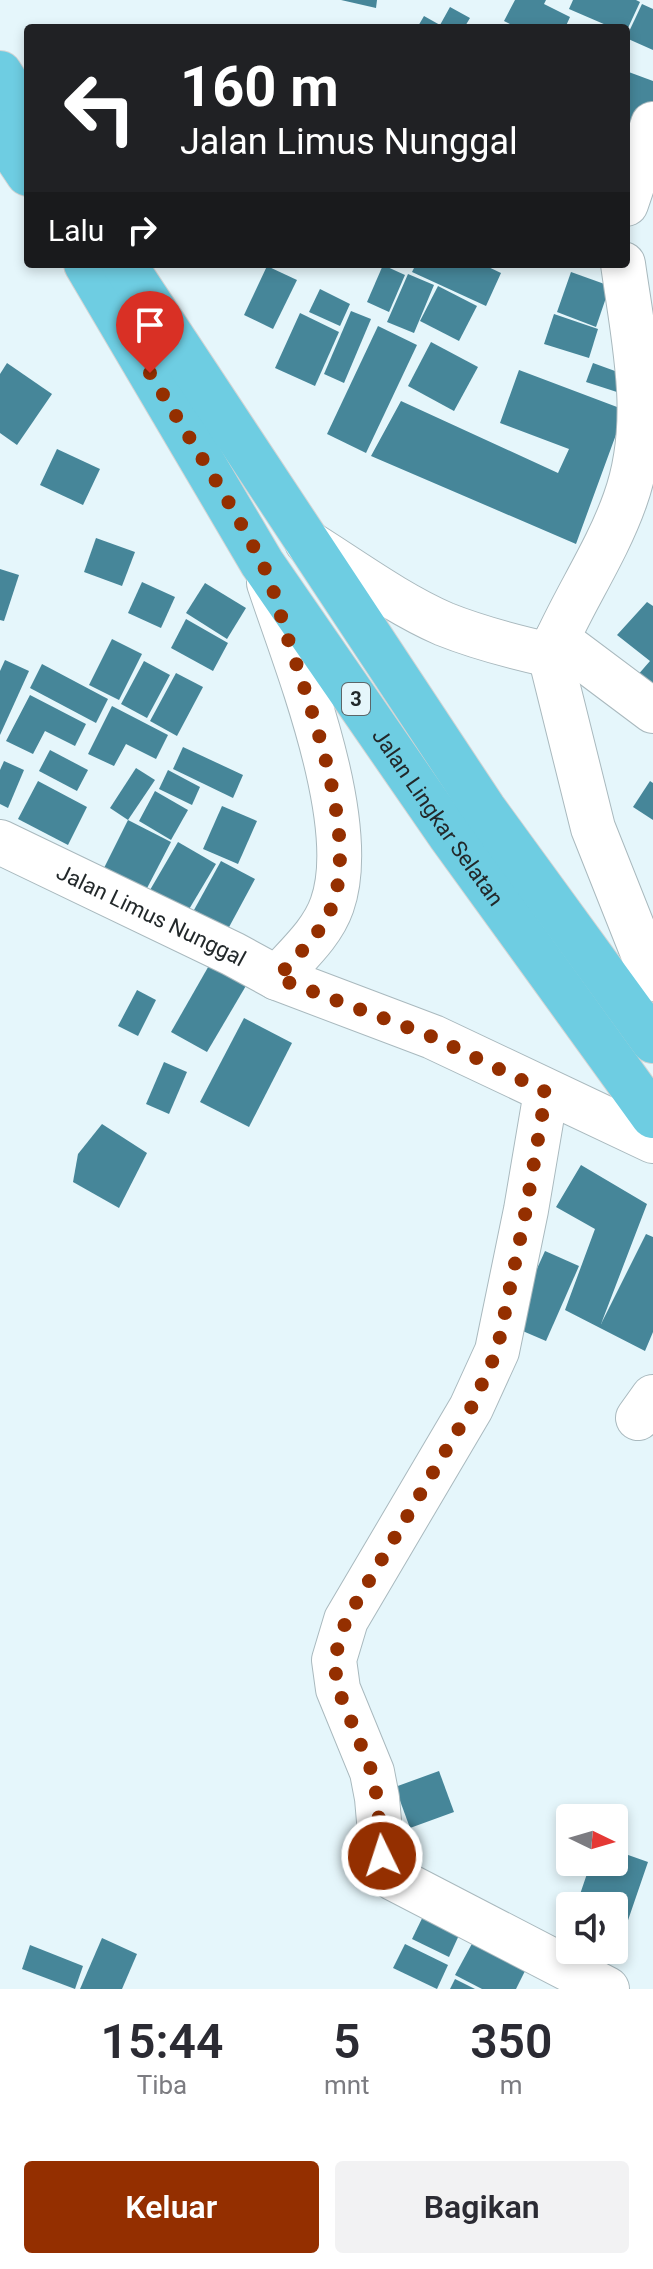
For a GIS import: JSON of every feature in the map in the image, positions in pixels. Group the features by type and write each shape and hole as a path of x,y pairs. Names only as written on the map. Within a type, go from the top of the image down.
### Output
{"main road":[{"path":"0,73 24,110"},
{"path":"0,132 24,168"},
{"name":"Jalan Lingkar Selatan","path":"88,268 262,563 449,834 653,1116"},
{"name":"Jalan Lingkar Selatan","path":"127,268 484,809 653,1041"}],"street":[{"path":"630,192 653,124"},
{"path":"624,268 641,392 634,468 626,499 554,647 593,828 653,979"},
{"path":"307,542 398,600 443,623 501,645 554,647 653,711"},
{"path":"262,563 316,722 340,839 339,878 332,907 319,930 277,978"},
{"name":"Jalan Limus Nunggal","path":"0,842 277,978 433,1037 653,1141"},
{"path":"546,1092 497,1351 471,1408 346,1620 334,1660 338,1689 372,1772 382,1856 393,1878 607,1989"}],"building":[{"path":"341,0 377,0 376,8"},
{"path":"515,0 546,0 544,4 570,17 567,24 510,24 504,21"},
{"path":"573,0 640,2 630,24 604,24 569,9"},
{"path":"642,4 653,9 653,50 630,40 630,30"},
{"path":"450,7 470,18 466,24 441,24"},
{"path":"424,16 438,24 419,24"},
{"path":"630,72 653,81 653,107 630,143"},
{"path":"266,268 297,280 273,329 244,315"},
{"path":"382,268 405,275 389,312 367,302"},
{"path":"414,268 490,268 501,273 486,306 412,272"},
{"path":"571,272 610,286 596,327 557,312"},
{"path":"408,274 434,285 414,333 387,322"},
{"path":"438,286 477,306 459,341 420,321"},
{"path":"320,289 350,304 340,326 309,312"},
{"path":"351,311 371,319 344,383 324,374"},
{"path":"300,313 339,332 315,386 275,368"},
{"path":"554,314 598,329 589,358 544,344"},
{"path":"378,326 417,345 366,453 327,434"},
{"path":"431,342 478,367 454,411 408,386"},
{"path":"7,363 52,394 17,445 0,433 0,374"},
{"path":"593,363 626,375 620,393 586,382"},
{"path":"519,370 625,410 576,544 371,456 401,401 558,473 569,449 500,423"},
{"path":"57,449 100,469 83,505 40,485"},
{"path":"96,538 135,552 122,586 84,572"},
{"path":"0,569 19,575 4,621 0,620"},
{"path":"142,582 175,597 161,628 128,613"},
{"path":"205,583 246,608 227,639 186,613"},
{"path":"647,602 653,606 653,703 630,684 650,661 617,635"},
{"path":"186,619 228,643 213,671 171,648"},
{"path":"112,639 142,654 119,700 89,685"},
{"path":"5,660 29,671 0,735 0,671"},
{"path":"144,661 170,675 147,718 121,704"},
{"path":"42,664 108,699 96,723 30,688"},
{"path":"176,673 203,687 177,736 150,721"},
{"path":"30,695 86,724 75,746 45,731 33,754 6,741"},
{"path":"112,706 168,735 156,759 126,744 114,766 88,754"},
{"path":"183,747 243,775 233,798 173,769"},
{"path":"50,750 88,770 77,791 39,771"},
{"path":"4,761 24,770 8,808 0,804 0,770"},
{"path":"136,768 155,780 128,820 110,808"},
{"path":"168,770 200,787 192,805 159,789"},
{"path":"38,781 87,807 68,845 18,819"},
{"path":"650,781 653,783 653,820 633,807"},
{"path":"155,791 188,810 171,840 139,821"},
{"path":"222,806 257,821 238,864 203,849"},
{"path":"128,820 171,842 145,892 103,870"},
{"path":"178,842 216,864 188,911 150,890"},
{"path":"221,861 255,879 228,929 194,910"},
{"path":"211,962 247,984 207,1052 171,1032"},
{"path":"137,990 156,1000 138,1036 118,1026"},
{"path":"244,1018 292,1043 249,1127 200,1102"},
{"path":"164,1062 187,1072 169,1114 146,1104"},
{"path":"102,1124 147,1153 119,1208 73,1182 78,1154"},
{"path":"581,1165 647,1204 601,1324 646,1234 653,1237 653,1332 645,1351 565,1310 595,1229 556,1207"},
{"path":"545,1251 579,1266 546,1341 511,1326"},
{"path":"439,1771 454,1812 410,1828 395,1787"},
{"path":"628,1855 648,1862 628,1920 628,1892 581,1892 586,1876 628,1876"},
{"path":"429,1904 465,1922 449,1957 412,1939"},
{"path":"481,1927 533,1955 516,1989 482,1989 455,1975"},
{"path":"102,1938 137,1954 122,1989 80,1989"},
{"path":"405,1944 448,1965 437,1989 393,1968"},
{"path":"30,1945 83,1966 75,1989 22,1969"},
{"path":"455,1979 475,1989 450,1989"}],"route":[{"path":"150,373 262,563 316,722 333,799 340,839 339,878 332,907 319,930 277,978 433,1037 546,1092 497,1351 471,1408 346,1620 334,1660 338,1689 372,1772 382,1856"}]}
